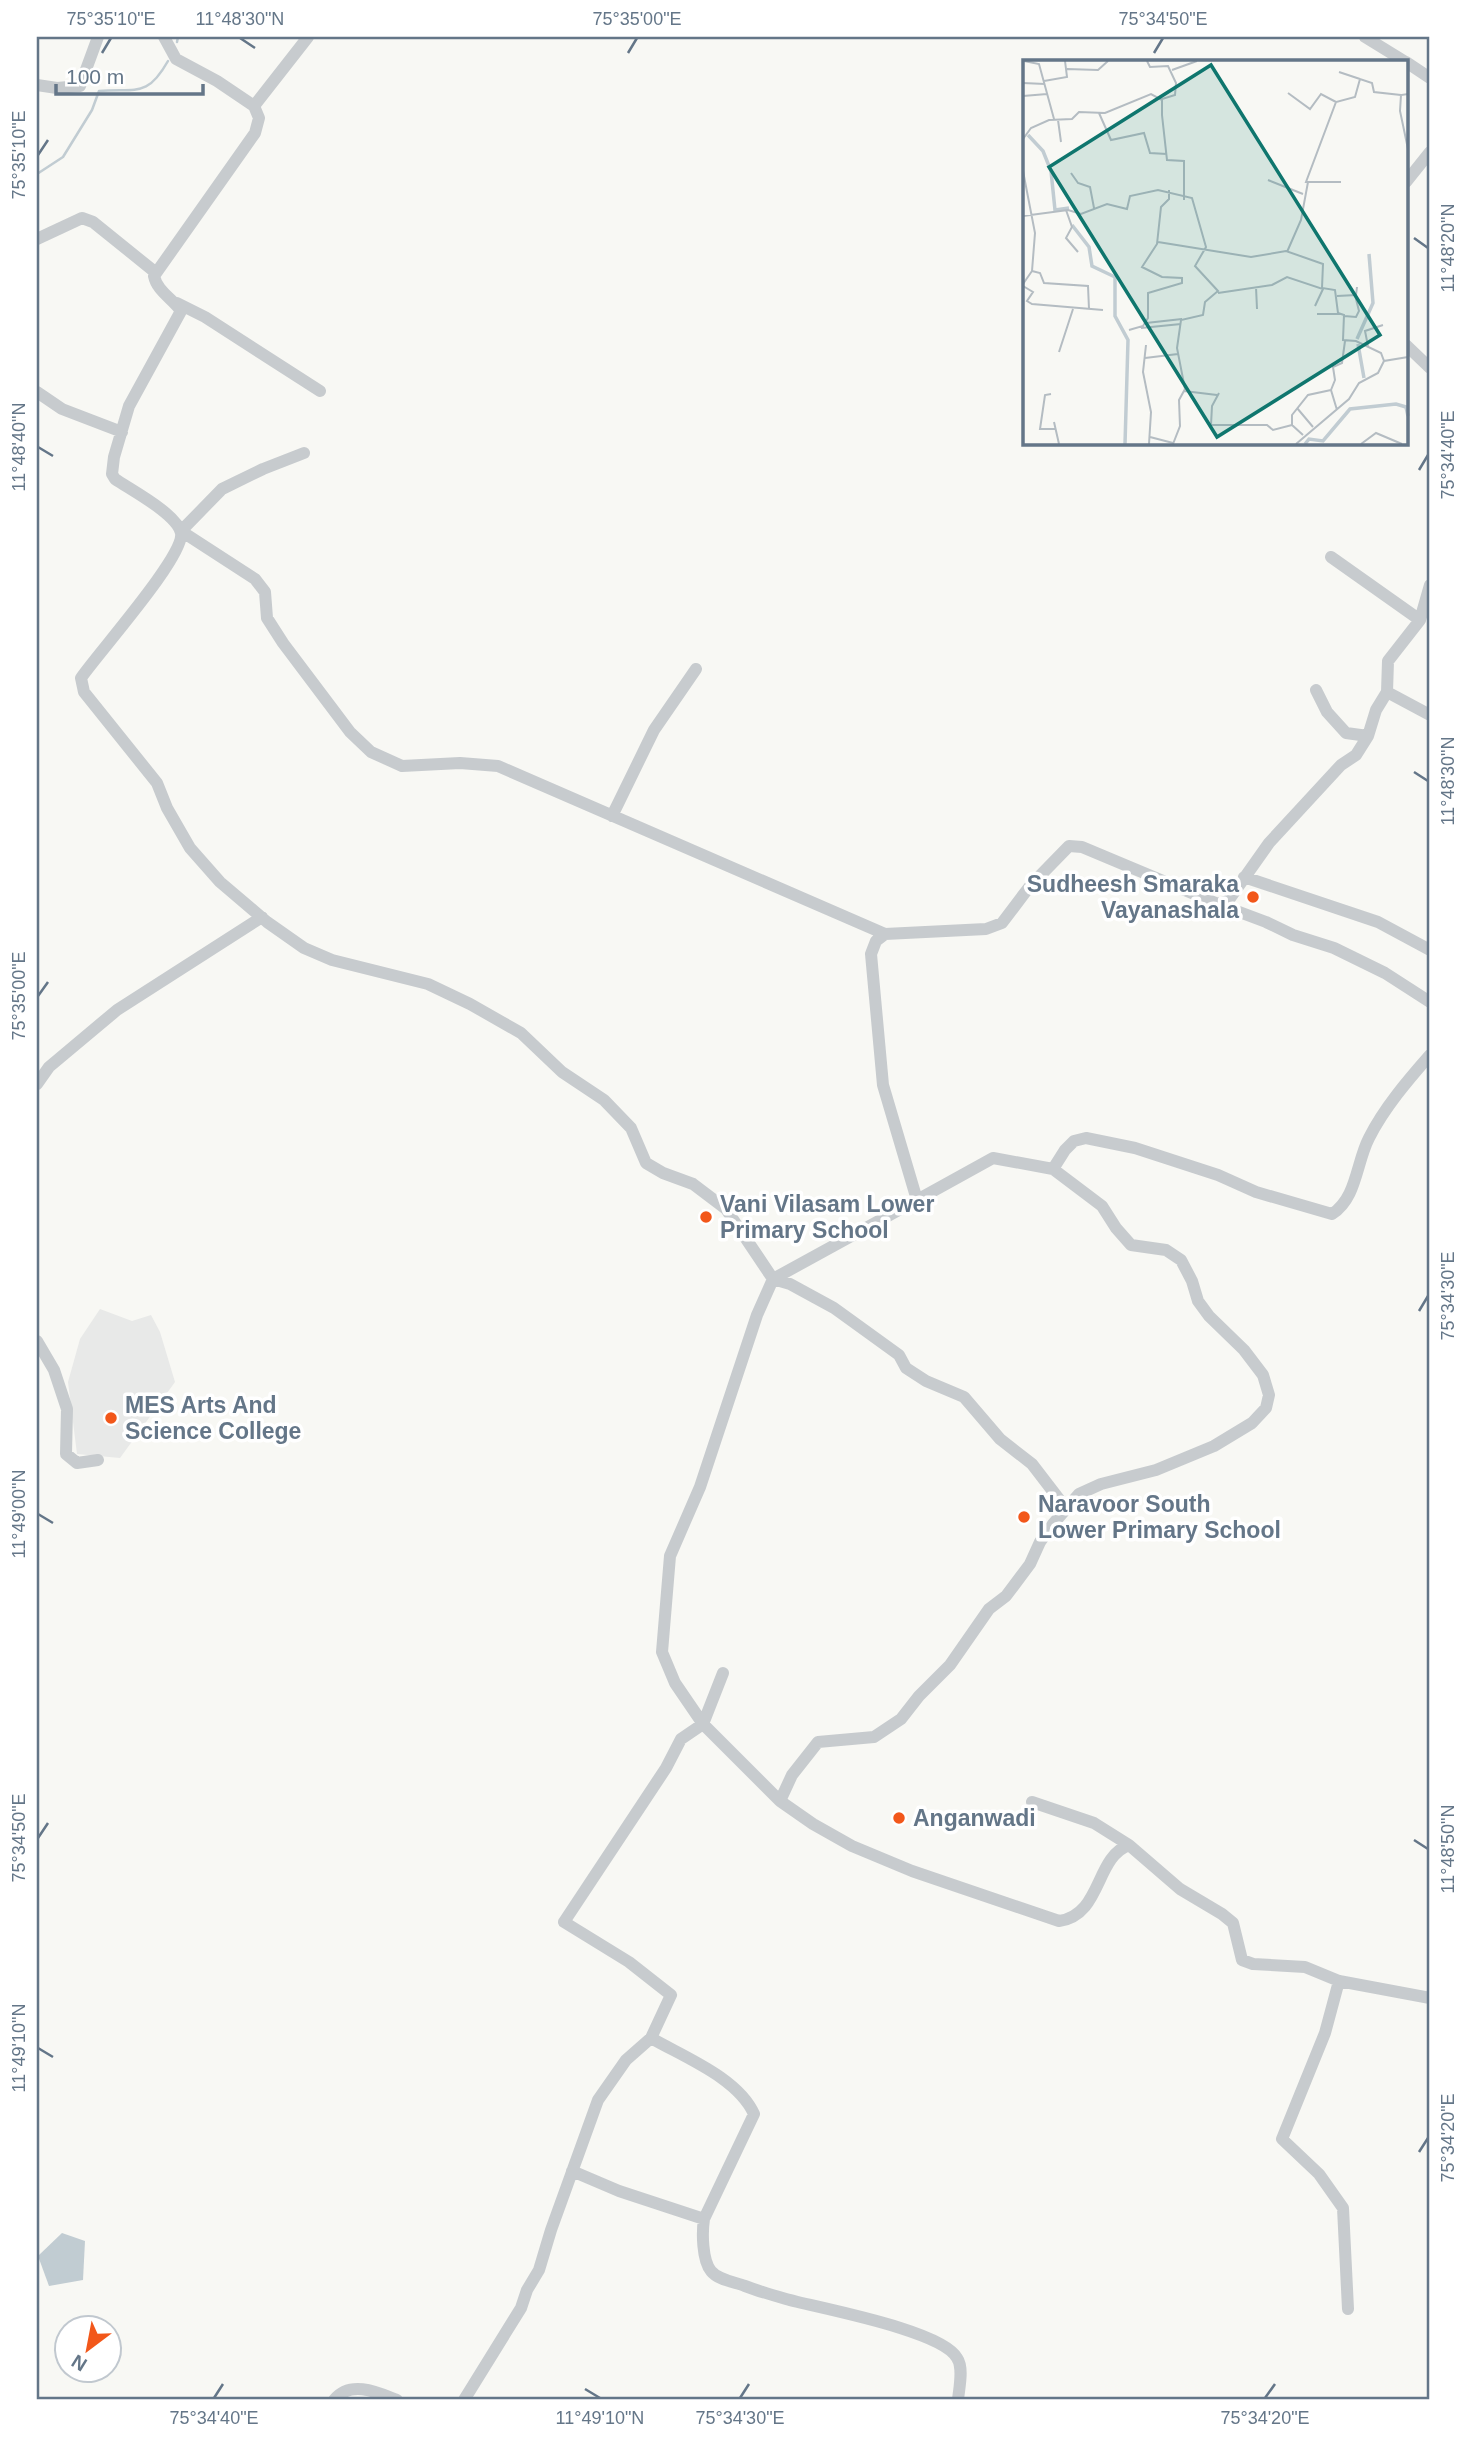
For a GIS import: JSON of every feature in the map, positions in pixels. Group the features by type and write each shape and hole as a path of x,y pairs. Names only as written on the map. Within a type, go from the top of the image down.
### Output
{"street":[{"path":"37,85 57,88 80,86 98,37"},
{"path":"164,37 176,59 217,81 254,106 259,118 255,133 155,272 156,285 181,311 178,321 143,377 129,406 112,474 115,479 167,514 181,531 255,579 264,592 267,618 282,643 350,732 371,752 402,766 460,763 498,766 885,934 986,929 1002,923 1030,886 1069,846 1082,847 1293,935 1334,948 1385,973 1430,1002"},
{"path":"254,106 308,37"},
{"path":"1365,37 1402,60"},
{"path":"1408,64 1430,78"},
{"path":"1408,180 1430,152"},
{"path":"37,239 82,218 93,222 155,272"},
{"path":"175,302 205,317 320,391"},
{"path":"1408,347 1430,368"},
{"path":"37,392 62,409 122,432"},
{"path":"304,453 262,469 222,489 181,531 180,542 169,564 81,678 83,692 157,783 167,808 190,848 220,882 262,918 304,948 332,960 428,984 470,1003 521,1033 562,1072 604,1100 631,1128 646,1163 663,1173 693,1184 726,1209 773,1279 790,1284 834,1308 899,1355 906,1368 926,1381 964,1397 1000,1439 1032,1464 1065,1507"},
{"path":"1331,557 1420,620"},
{"path":"1218,904 1228,901 1269,843 1341,765 1356,755 1368,736 1376,710 1387,692 1388,661 1420,620 1430,585"},
{"path":"612,816 654,730 695,669"},
{"path":"1316,690 1327,712 1346,733 1368,736"},
{"path":"1387,692 1430,715"},
{"path":"1244,877 1378,922 1430,950"},
{"path":"37,1084 49,1067 117,1010 262,918"},
{"path":"885,934 876,941 871,954 883,1085 917,1200"},
{"path":"1053,1169 1074,1141 1086,1138 1135,1148 1218,1175 1256,1192 1332,1214 1343,1206 1368,1139 1408,1080 1430,1055"},
{"path":"780,1801 792,1775 818,1742 874,1737 901,1719 919,1696 950,1665 989,1609 1006,1596 1030,1564 1040,1542 1065,1507 1079,1494 1101,1484 1156,1470 1238,1433 1266,1408 1269,1395 1263,1375 1244,1350 1209,1316 1198,1301 1192,1281 1181,1260 1167,1251 1131,1245 1102,1206 1053,1169 993,1158 773,1279 757,1315 700,1487 670,1556 662,1651 675,1683 703,1724 780,1801 852,1846 912,1871 1059,1921 1073,1919 1084,1908 1111,1861 1121,1848 1129,1845"},
{"path":"37,1341 54,1370 67,1409 66,1454 77,1463 98,1460"},
{"path":"464,2400 521,2308 527,2290 539,2270 598,2100 626,2060 651,2038 671,1995 629,1962 564,1922 666,1768 681,1740 703,1724 723,1673"},
{"path":"1032,1801 1094,1823 1129,1845 1180,1889 1222,1914 1233,1923 1242,1960 1252,1964 1306,1968 1339,1981 1430,1998"},
{"path":"1339,1981 1325,2033 1282,2139 1319,2174 1343,2208 1348,2309"},
{"path":"651,2038 723,2079 748,2101 754,2114 704,2219 702,2236 709,2269 718,2276 788,2300 838,2310 935,2341 957,2356 960,2364 958,2400"},
{"path":"572,2171 619,2191 704,2219"},
{"path":"334,2400 337,2396 357,2388 397,2400"}],"shaded area":[{"name":"MES Arts And Science College","path":"100,1309 132,1321 151,1315 160,1332 175,1382 120,1458 77,1454 68,1382 80,1339"},
{"path":"62,2233 85,2241 83,2280 49,2286 38,2256"}],"waterway":[{"path":"177,42 178,37"},
{"path":"37,174 63,157 92,110 99,91 132,90 147,86 161,73 168,61"}],"place":[{"name":"Sudheesh Smaraka Vayanashala","path":"1253,897"},
{"name":"Vani Vilasam Lower Primary School","path":"706,1217"},
{"name":"MES Arts And Science College","path":"111,1418"},
{"name":"Naravoor South Lower Primary School","path":"1024,1517"},
{"name":"Anganwadi","path":"899,1818"}]}
